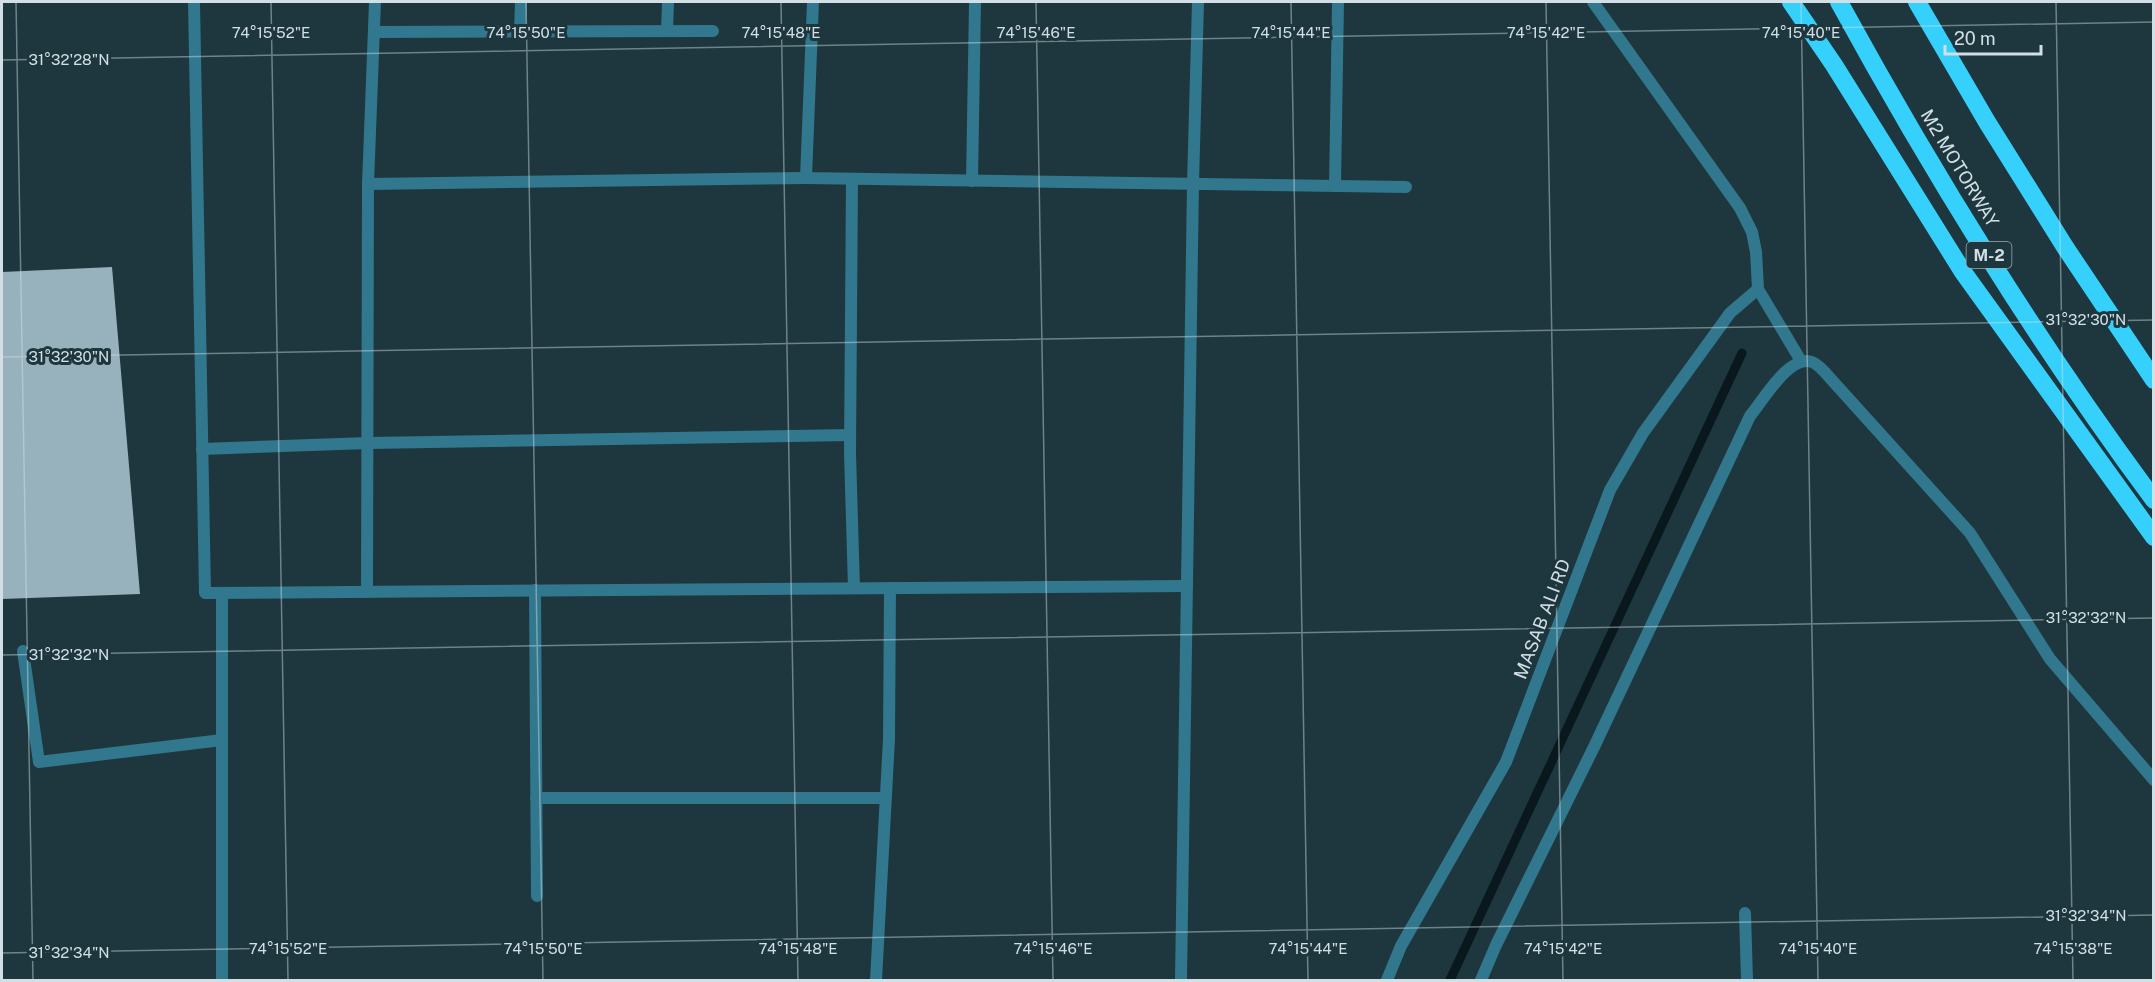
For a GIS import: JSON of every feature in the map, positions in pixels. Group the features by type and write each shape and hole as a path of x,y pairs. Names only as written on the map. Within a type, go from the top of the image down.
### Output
{"highway":[{"path":"1791,2 1834,65 1963,272 2154,537"},
{"name":"M2 MOTORWAY","path":"1839,2 1933,169 2108,438 2154,500"},
{"path":"1917,2 1987,122 2065,247 2154,380"}],"street":[{"path":"194,2 205,593 1187,586"},
{"path":"367,592 368,184 375,2"},
{"path":"520,31 521,2"},
{"path":"667,31 668,2"},
{"path":"806,178 813,2"},
{"path":"972,181 975,2"},
{"path":"1181,981 1192,184 1198,2"},
{"path":"1335,186 1338,2"},
{"path":"1593,2 1740,208 1752,232 1756,252 1758,289 1801,361"},
{"path":"374,32 713,31"},
{"path":"368,184 806,178 1406,187"},
{"path":"852,179 850,435 854,588"},
{"name":"MASAB ALI RD","path":"1387,981 1401,946 1506,762 1610,490 1643,433 1730,313 1758,289"},
{"path":"1482,981 1496,945 1594,747 1750,417 1782,374 1801,361 1811,361 1830,378 1970,533 2050,659 2154,780"},
{"path":"202,449 368,443 850,435"},
{"path":"876,981 889,739 890,588"},
{"path":"535,590 537,896"},
{"path":"222,593 222,981"},
{"path":"23,651 39,762 222,740"},
{"path":"536,798 885,798"},
{"path":"1745,913 1747,981"}],"building":[{"path":"112,267 140,594 2,599 2,272"}],"waterway":[{"path":"1450,980 1742,353"}]}
